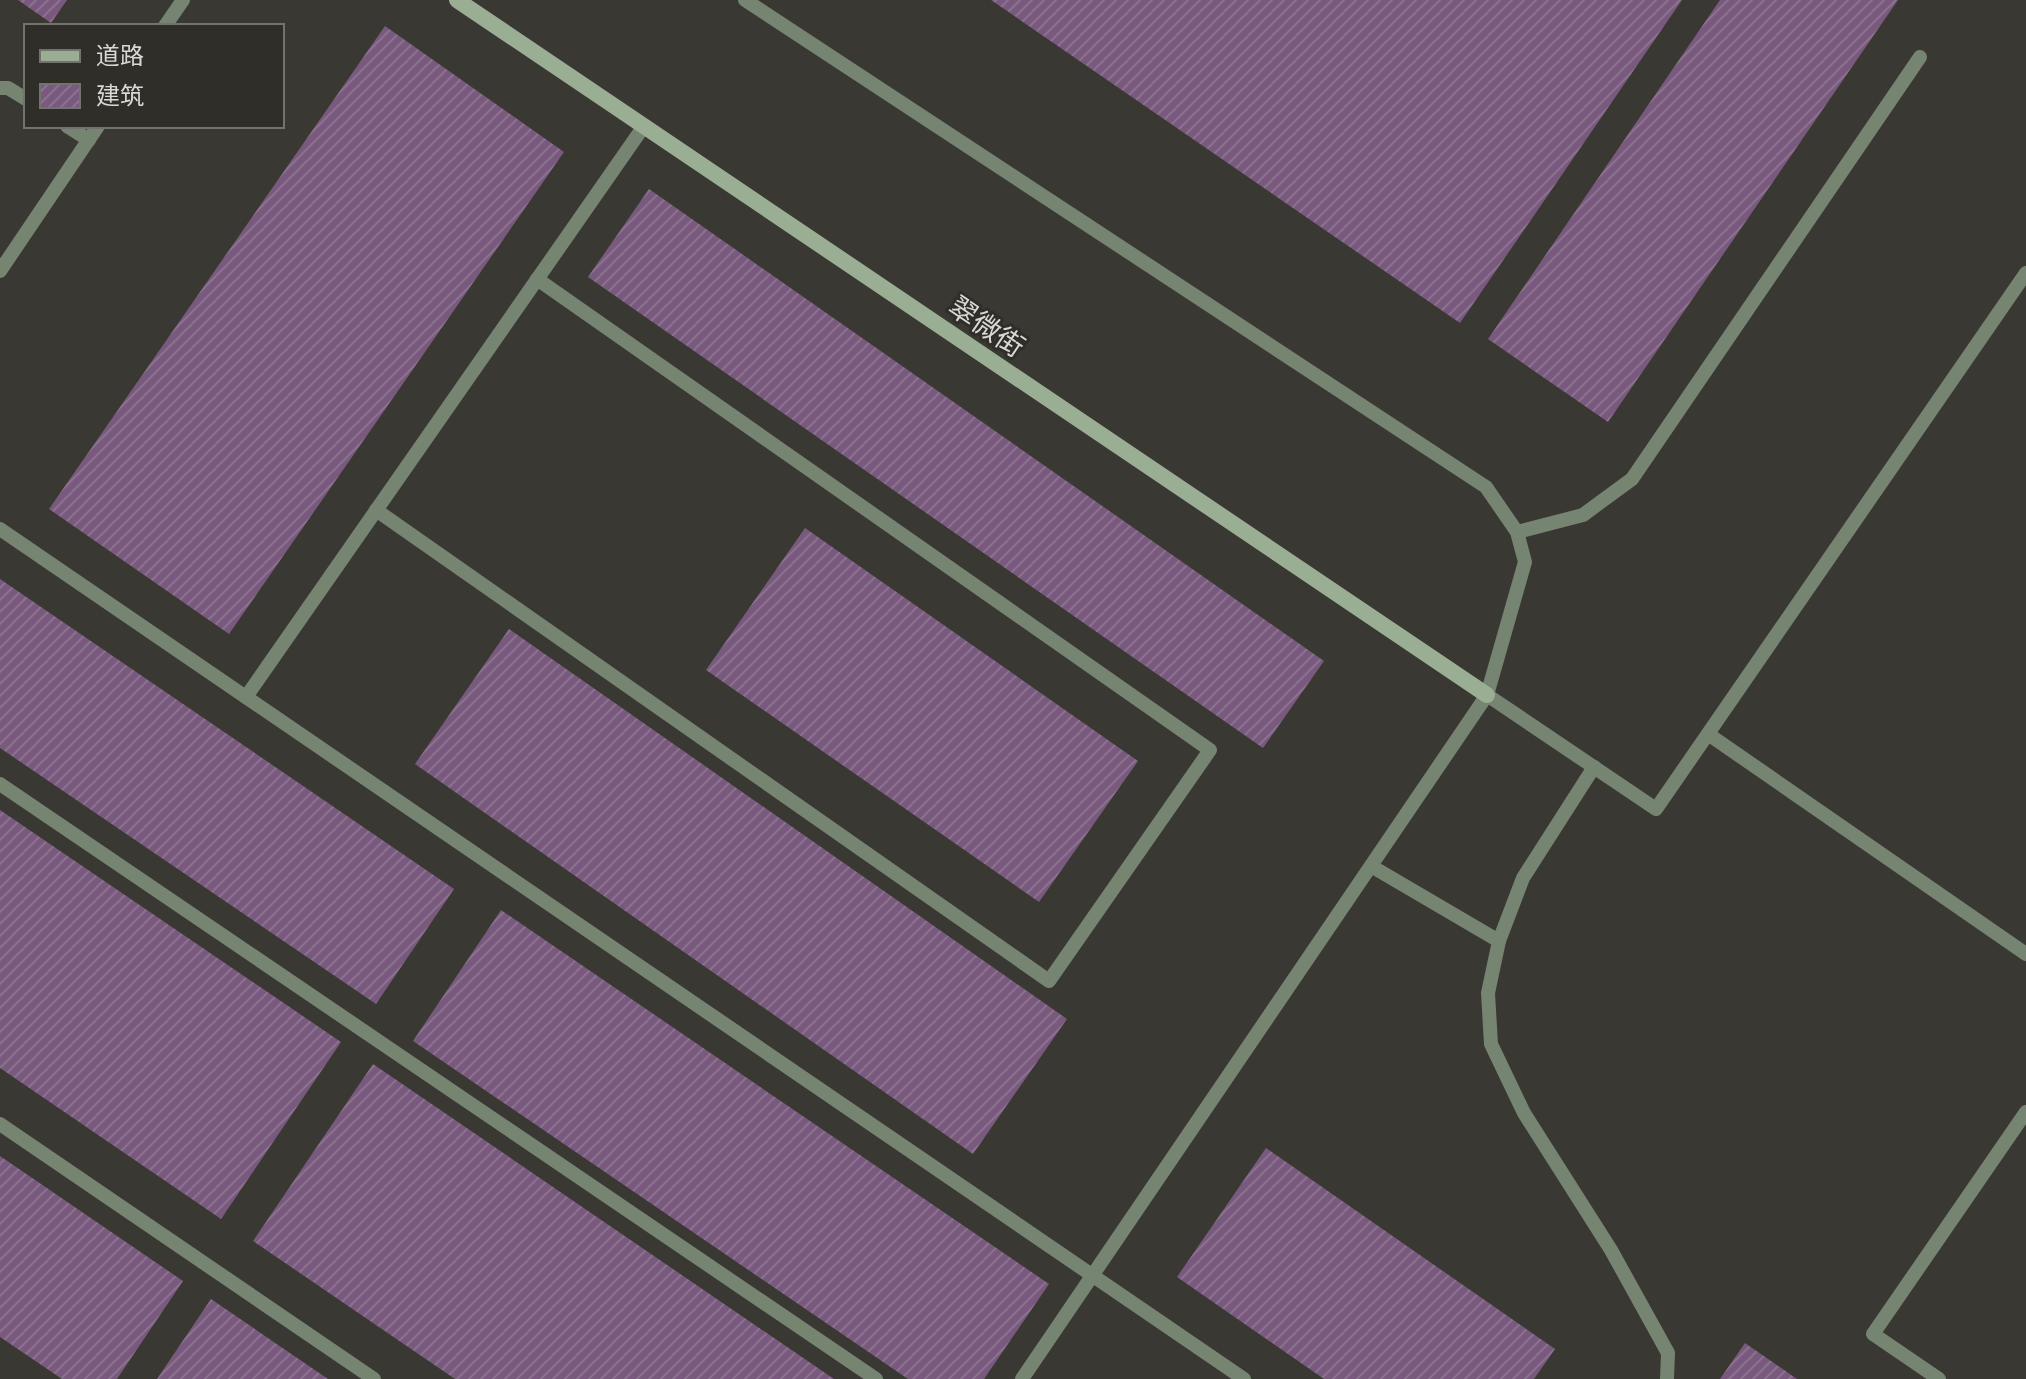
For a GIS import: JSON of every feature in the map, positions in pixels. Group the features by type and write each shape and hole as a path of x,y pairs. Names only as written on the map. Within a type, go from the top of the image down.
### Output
{"street":[{"name":"翠微街","path":"457,0 1487,695"}],"lane":[{"path":"166,24 183,0"},
{"path":"745,0 1486,487 1517,532 1525,562 1487,695 1022,1379"},
{"path":"1517,532 1583,515 1632,479 1920,57"},
{"path":"0,88 8,88 24,98"},
{"path":"246,697 644,126"},
{"path":"70,128 89,140"},
{"path":"0,271 97,128"},
{"path":"1487,695 1656,809 2026,273"},
{"path":"376,510 1049,981 1210,750 537,279"},
{"path":"0,529 1244,1379"},
{"path":"1708,734 2026,954"},
{"path":"1594,767 1523,878 1499,941 1488,993 1491,1044 1524,1113 1611,1250 1668,1353 1667,1379"},
{"path":"0,784 876,1379"},
{"path":"1371,866 1499,941"},
{"path":"1939,1379 1873,1334 2026,1112"},
{"path":"0,1124 374,1379"}],"building":[{"path":"18,0 67,0 51,23"},
{"path":"991,0 1682,0 1460,323"},
{"path":"1720,0 1898,0 1608,422 1488,339"},
{"path":"385,26 564,152 229,634 49,509"},
{"path":"649,189 1324,661 1263,748 588,277"},
{"path":"805,528 1138,761 1039,902 706,670"},
{"path":"0,579 454,889 376,1004 0,748"},
{"path":"509,629 1067,1019 973,1154 415,764"},
{"path":"0,810 341,1042 221,1219 0,1068"},
{"path":"501,910 1049,1284 984,1379 908,1379 413,1041"},
{"path":"373,1064 834,1379 455,1379 253,1241"},
{"path":"1266,1148 1555,1349 1534,1379 1324,1379 1177,1277"},
{"path":"0,1156 183,1281 117,1379 62,1379 0,1337"},
{"path":"211,1299 328,1379 157,1379"},
{"path":"1745,1343 1797,1379 1720,1379"}]}
